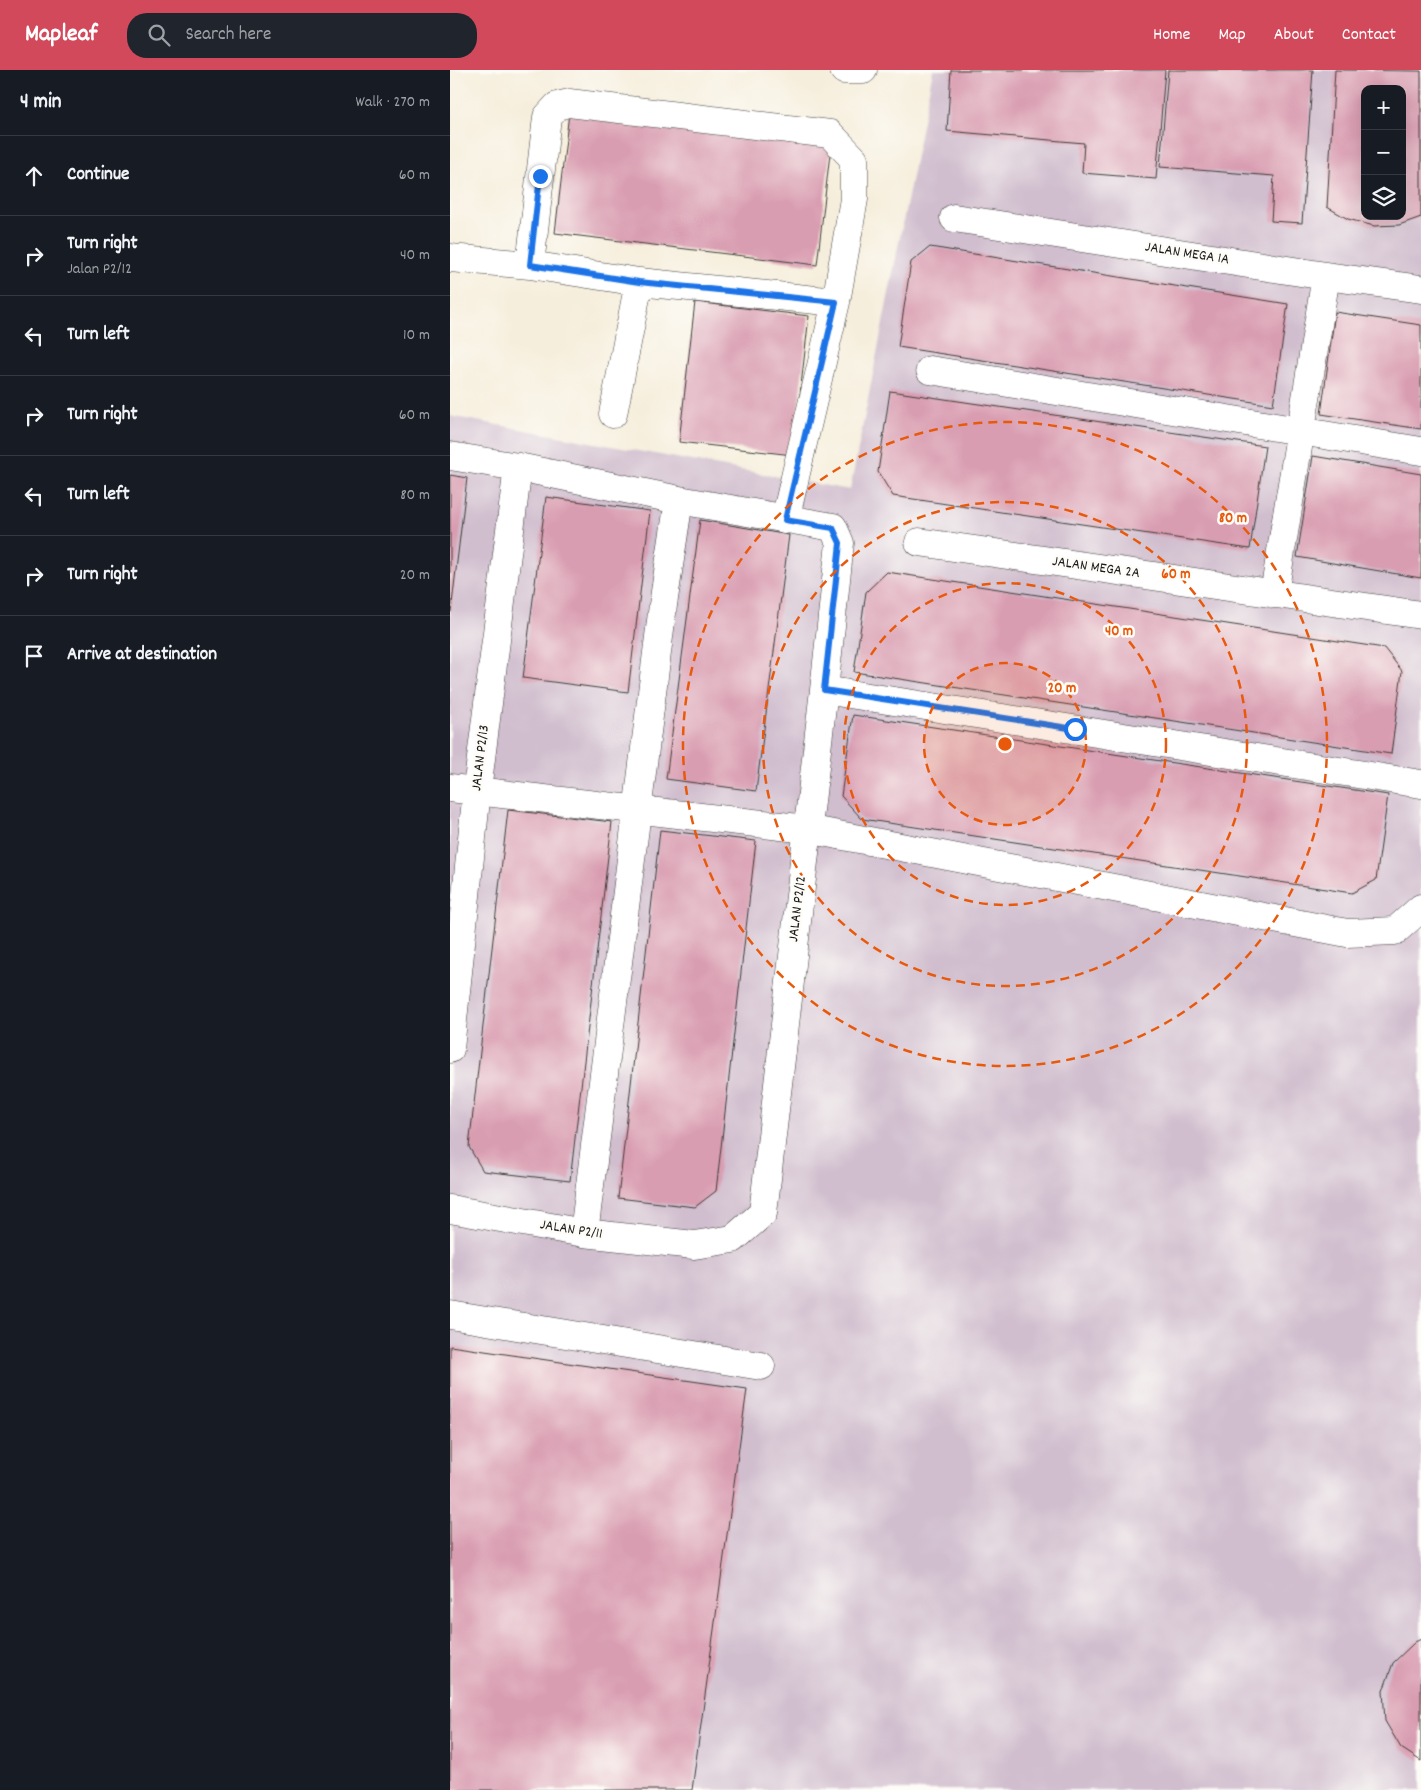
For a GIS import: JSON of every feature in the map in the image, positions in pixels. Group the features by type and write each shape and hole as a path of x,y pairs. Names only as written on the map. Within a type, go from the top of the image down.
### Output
{"street":[{"path":"844,70 863,70"},
{"path":"450,456 518,467 785,520 836,302 854,199 854,159 830,134 570,103 557,106 547,116 530,265"},
{"name":"JALAN MEGA 1A","path":"954,218 1421,289"},
{"path":"450,258 530,265 639,282 836,302"},
{"path":"1274,594 1326,276"},
{"path":"613,414 639,282"},
{"path":"930,370 1421,450"},
{"name":"JALAN P2/13","path":"450,1049 477,790 518,467"},
{"path":"584,1233 663,605 679,500"},
{"name":"JALAN P2/12","path":"694,1245 733,1239 763,1213 840,543 833,528 785,520"},
{"name":"JALAN MEGA 2A","path":"920,542 1421,615"},
{"path":"824,690 1421,784"},
{"path":"450,788 807,829 1347,934 1394,931 1421,908"},
{"name":"JALAN P2/11","path":"450,1209 584,1233 694,1245"},
{"path":"450,1315 761,1366"}],"shaded area":[{"path":"933,70 1421,70 1421,1790 450,1790 450,416 850,490"}],"building":[{"path":"951,70 1165,70 1156,179 1082,173 1084,143 947,131"},
{"path":"1168,70 1313,70 1302,223 1271,221 1274,176 1160,167"},
{"path":"1335,70 1421,71 1421,217 1399,225 1374,226 1348,219 1327,207"},
{"path":"569,113 831,145 817,265 555,233"},
{"path":"930,247 1288,304 1273,405 898,347 911,262"},
{"path":"695,302 809,316 793,455 679,442"},
{"path":"1335,312 1421,325 1421,429 1321,414"},
{"path":"890,391 1265,446 1250,549 893,496 878,472"},
{"path":"1313,456 1421,474 1421,578 1297,557"},
{"path":"450,475 467,478 451,612 450,612"},
{"path":"546,497 650,511 628,692 523,678"},
{"path":"700,520 789,535 756,791 666,779"},
{"path":"887,572 1384,648 1402,671 1391,754 854,672 866,592"},
{"path":"853,715 1388,795 1376,880 1352,893 862,819 841,796"},
{"path":"508,810 612,822 570,1181 483,1171 469,1147"},
{"path":"660,830 756,841 716,1191 695,1207 618,1198"},
{"path":"450,1346 747,1389 692,1790 450,1790"},
{"path":"1421,1639 1421,1761 1401,1748 1385,1721 1383,1691 1393,1663 1415,1642"}],"route":[{"path":"540,176 530,265 639,282 836,302 785,520 833,528 840,543 824,690 1075,729"}]}
